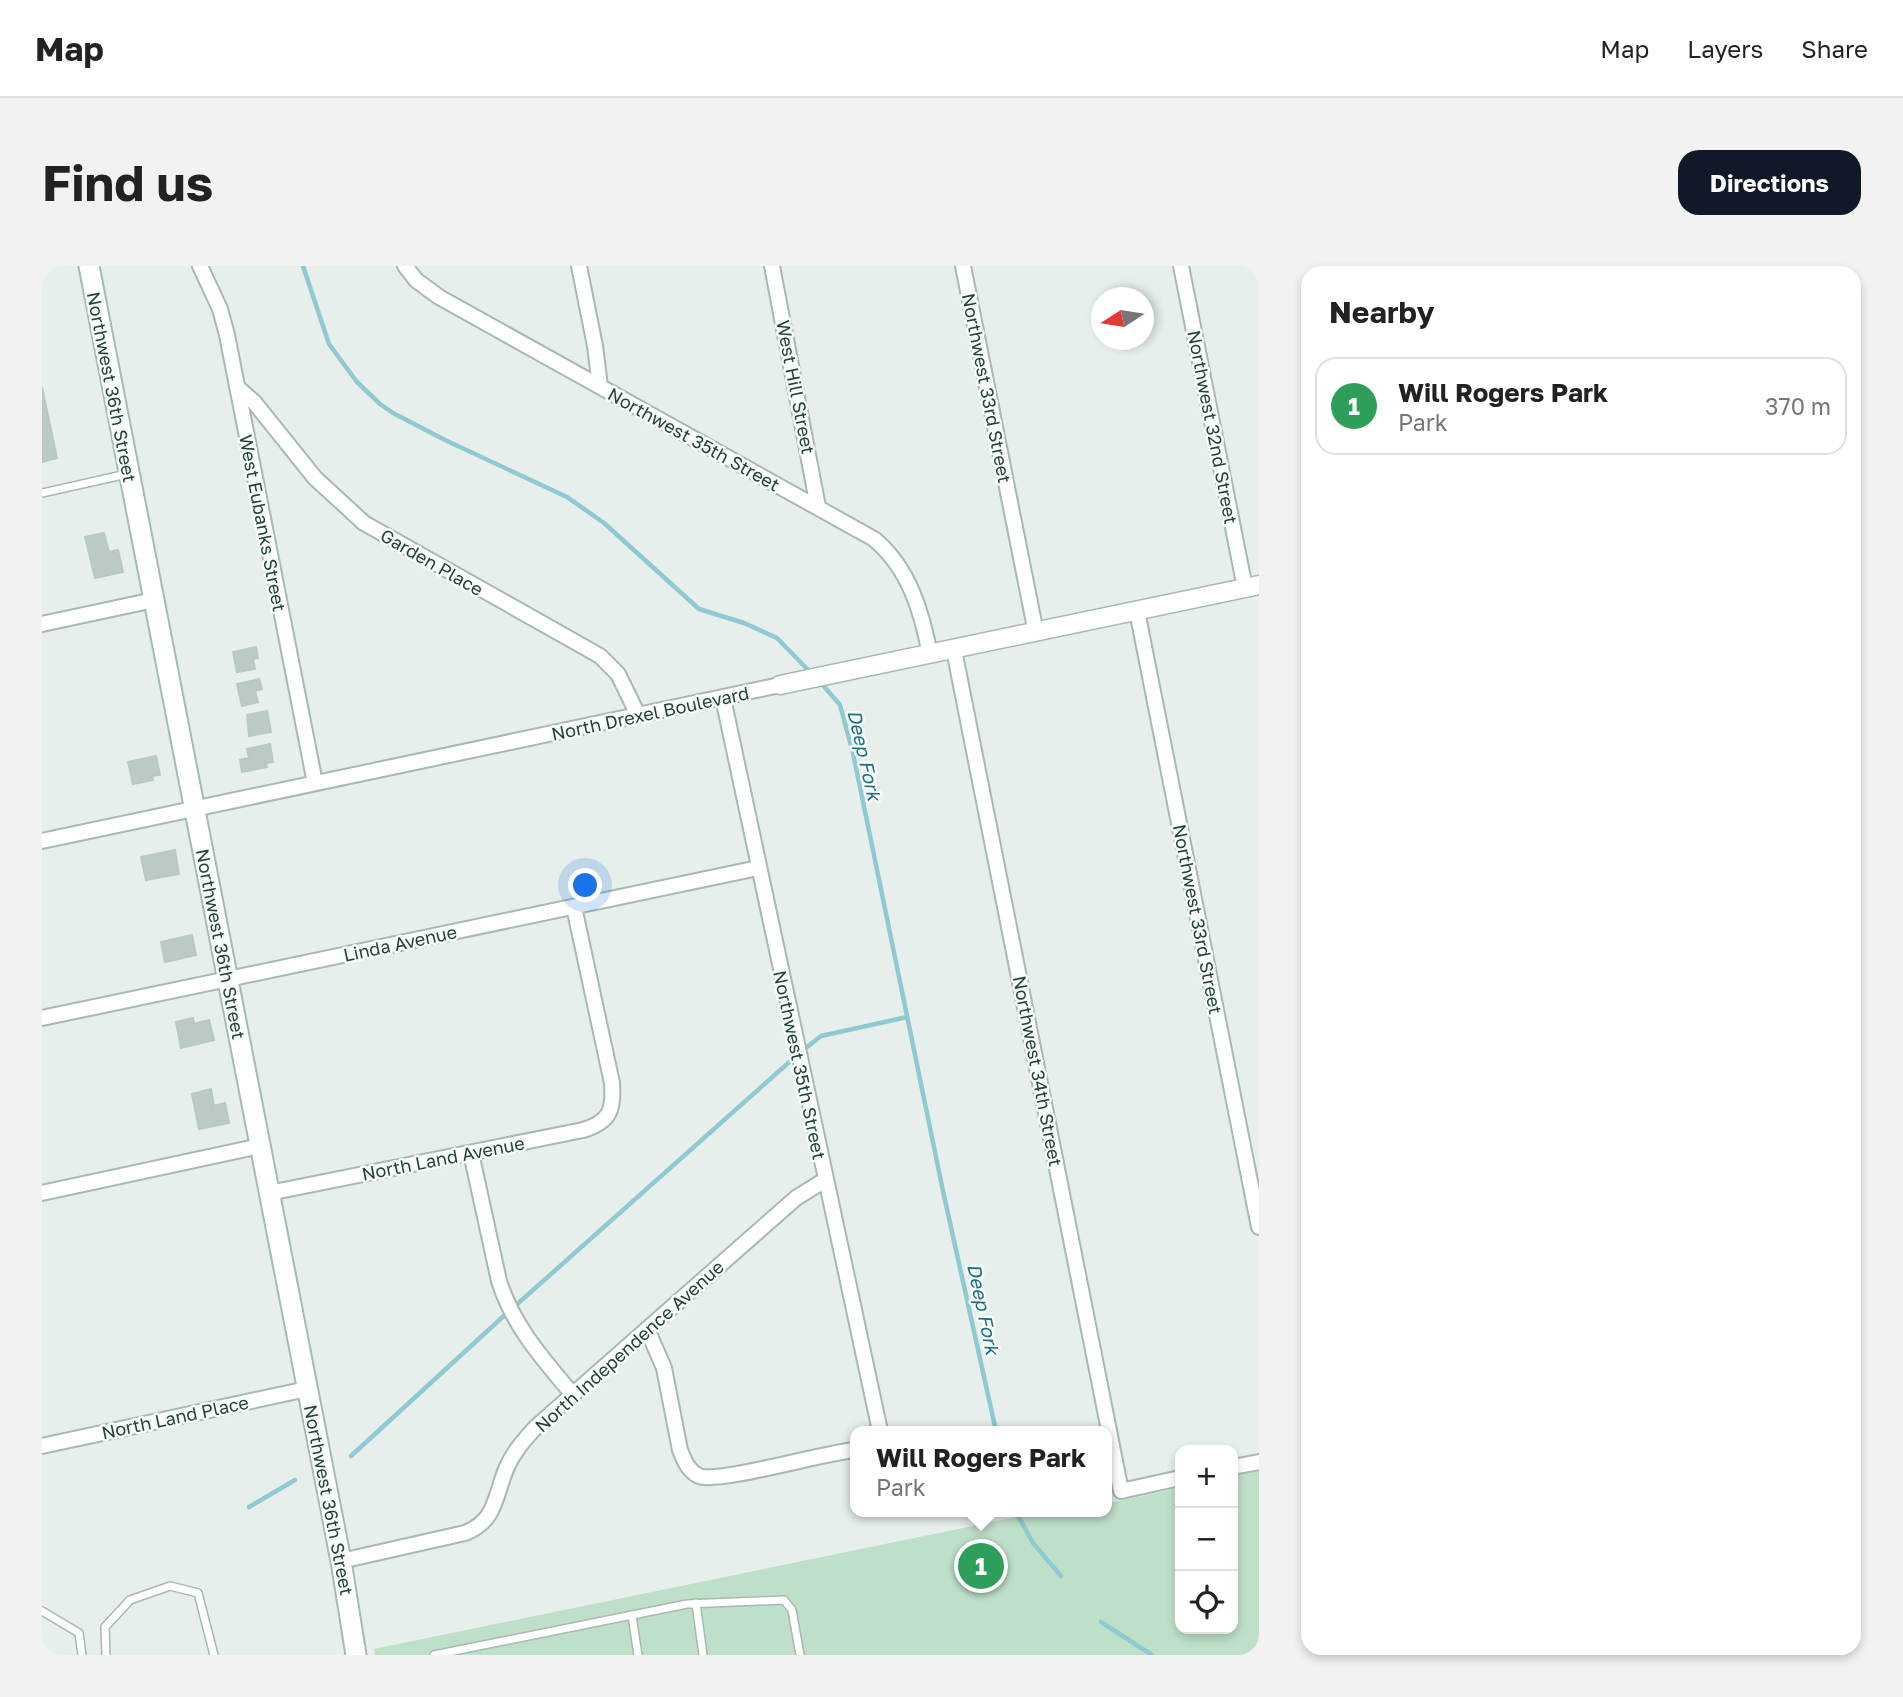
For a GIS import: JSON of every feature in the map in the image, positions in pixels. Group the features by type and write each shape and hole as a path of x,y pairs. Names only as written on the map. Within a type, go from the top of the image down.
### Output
{"main road":[{"name":"Northwest 36th Street","path":"89,266 307,1389 362,1655"},
{"name":"Northwest 36th Street","path":"353,1621 356,1655"}],"street":[{"name":"West Eubanks Street","path":"200,266 220,309 315,783"},
{"name":"Northwest 35th Street","path":"405,266 416,280 439,297 874,540 896,561 914,595 930,655"},
{"path":"579,266 600,386"},
{"name":"West Hill Street","path":"772,266 818,507"},
{"name":"Northwest 33rd Street","path":"963,266 1036,633"},
{"name":"Northwest 32nd Street","path":"1181,266 1252,586"},
{"name":"Garden Place","path":"237,387 254,402 315,478 349,511 385,536 600,656 618,674 638,715"},
{"name":"North Drexel Boulevard","path":"42,841 1252,586"},
{"path":"42,624 154,600"},
{"name":"Northwest 33rd Street","path":"1137,611 1259,1227"},
{"name":"Northwest 34th Street","path":"954,650 1108,1426"},
{"name":"Northwest 35th Street","path":"723,698 879,1426"},
{"name":"Linda Avenue","path":"42,1018 758,868"},
{"name":"North Land Avenue","path":"269,1193 595,1127 611,1111 612,1083 574,907"},
{"path":"42,1193 260,1146"},
{"path":"471,1153 496,1269 506,1301 517,1324 573,1395"},
{"name":"North Independence Avenue","path":"341,1560 458,1535 481,1526 492,1509 508,1465 520,1444 537,1426 796,1198 825,1180"},
{"path":"647,1329 664,1368 680,1450 691,1471 704,1477 727,1475 850,1451"},
{"name":"North Land Place","path":"42,1446 307,1389"},
{"name":"Northwest 34th Street","path":"1112,1446 1121,1491 1175,1479"},
{"path":"1238,1466 1259,1462"}],"lane":[{"path":"42,493 129,474"},
{"path":"106,1655 105,1627 130,1600 170,1586 198,1593 214,1655"},
{"path":"434,1655 696,1603 784,1600 792,1610 800,1655"},
{"path":"696,1603 703,1655"},
{"path":"42,1611 79,1633 82,1655"},
{"path":"632,1616 638,1655"}],"green space":[{"path":"1259,1471 1259,1655 375,1655 374,1649 1017,1517 1112,1517 1112,1502 1175,1489 1175,1634 1238,1634 1238,1475"}],"building":[{"path":"42,387 57,458 42,462"},
{"path":"104,533 109,552 118,550 123,572 95,578 85,537"},
{"path":"256,647 258,658 253,659 255,669 237,672 233,652"},
{"path":"259,679 262,689 255,691 258,702 242,706 237,684"},
{"path":"267,711 271,732 249,736 247,715"},
{"path":"270,744 273,762 266,763 267,767 242,772 240,760 249,758 247,749"},
{"path":"156,756 160,775 152,776 153,780 133,784 128,762"},
{"path":"175,850 179,874 146,880 141,857"},
{"path":"192,935 196,955 165,962 161,942"},
{"path":"193,1018 194,1024 209,1020 214,1040 181,1048 176,1022"},
{"path":"211,1089 214,1106 225,1103 229,1123 199,1129 192,1094"}],"waterway":[{"name":"Deep Fork","path":"303,266 329,344 357,382 380,404 445,440 567,497 604,523 699,609 744,623 777,638 812,674"},
{"name":"Deep Fork","path":"821,683 840,705 853,753 943,1191 995,1426"},
{"path":"802,1051 821,1036 907,1017"},
{"path":"514,1307 795,1057"},
{"path":"351,1456 507,1313"},
{"path":"249,1507 295,1480"},
{"name":"Deep Fork","path":"1019,1517 1033,1543 1061,1576"},
{"name":"Deep Fork","path":"1101,1622 1152,1655"}],"place":[{"name":"Will Rogers Park","path":"981,1566"}]}
